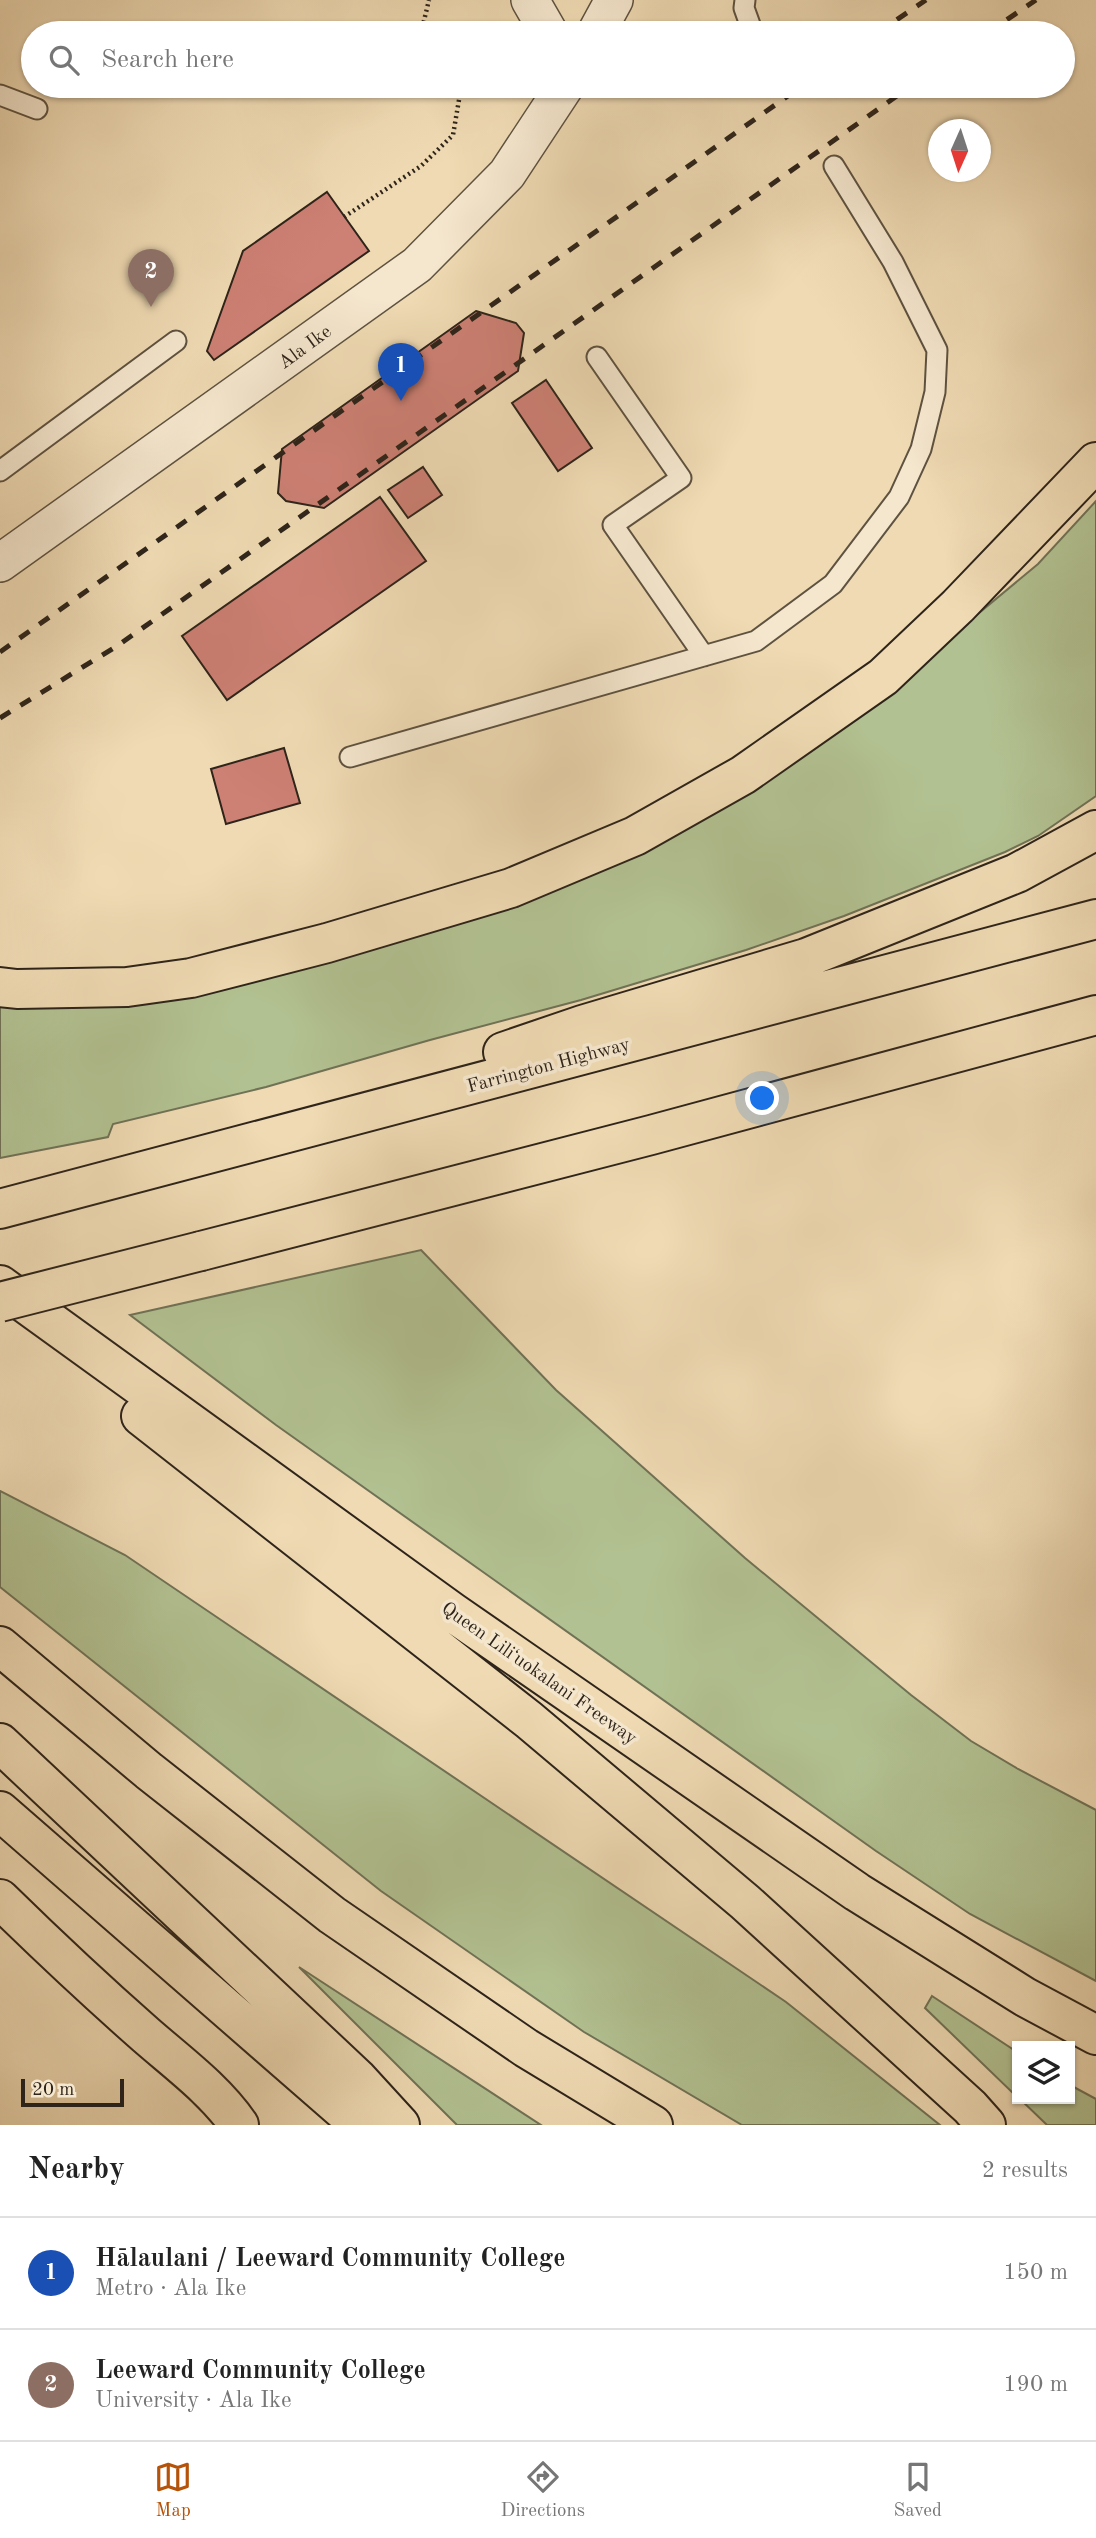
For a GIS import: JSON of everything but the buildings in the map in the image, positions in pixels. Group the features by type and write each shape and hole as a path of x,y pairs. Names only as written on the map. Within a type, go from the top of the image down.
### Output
{"main road":[{"path":"985,577 1096,442"},
{"path":"0,987 127,987 191,978 327,943 523,883 635,836 743,775 883,677 1096,462"},
{"path":"186,1159 582,1025 806,958 1017,873 1096,830"},
{"name":"Farrington Highway","path":"0,1209 1096,919"},
{"path":"0,1304 652,1135 1096,1015"},
{"name":"Queen Liliʻuokalani Freeway","path":"0,1285 452,1612 857,1892 1024,1997 1096,2035"},
{"path":"0,1304 528,1720 745,1902 970,2107 986,2125"},
{"path":"0,1646 149,1771 332,1915 526,2048 653,2125"},
{"path":"0,1743 357,2078 400,2125"},
{"path":"0,1811 360,2125"},
{"path":"0,1899 61,1959 196,2079 239,2125"}],"street":[{"path":"530,0 542,21"},
{"path":"603,21 614,0"},
{"name":"Ala Ike","path":"0,563 417,265 507,174 557,98"}],"lane":[{"path":"745,0 744,8 749,21"},
{"path":"0,95 37,109"},
{"path":"349,757 756,642 833,584 899,497 921,449 935,392 937,350 893,262 834,166"},
{"path":"0,471 176,341"},
{"path":"597,357 681,478 613,525 704,656"}],"path":[{"path":"424,21 429,0"},
{"path":"344,217 421,166 453,135 459,98"}],"green space":[{"path":"1096,501 1096,796 1038,836 1005,852 844,916 746,950 581,1000 266,1087 113,1124 108,1137 0,1158 0,1002 235,985 317,965 490,914 640,851 848,722 1038,564"},
{"path":"421,1250 556,1390 745,1558 971,1741 1096,1810 1096,1981 970,1914 876,1851 276,1425 130,1315"},
{"path":"0,1491 125,1555 786,2002 940,2125 742,2125 584,2032 381,1891 0,1587"},
{"path":"299,1967 541,2125 457,2125"},
{"path":"932,1996 1012,2049 1012,2092 925,2008"},
{"path":"1075,2088 1096,2099 1096,2125 1047,2125 1025,2104 1075,2104"}],"railway":[{"path":"895,21 926,0"},
{"path":"1005,21 1036,0"},
{"path":"0,652 785,98"},
{"path":"0,718 117,646 894,98"}],"place":[{"name":"Leeward Community College","path":"151,307"},
{"name":"Hālaulani / Leeward Community College","path":"401,401"}]}
